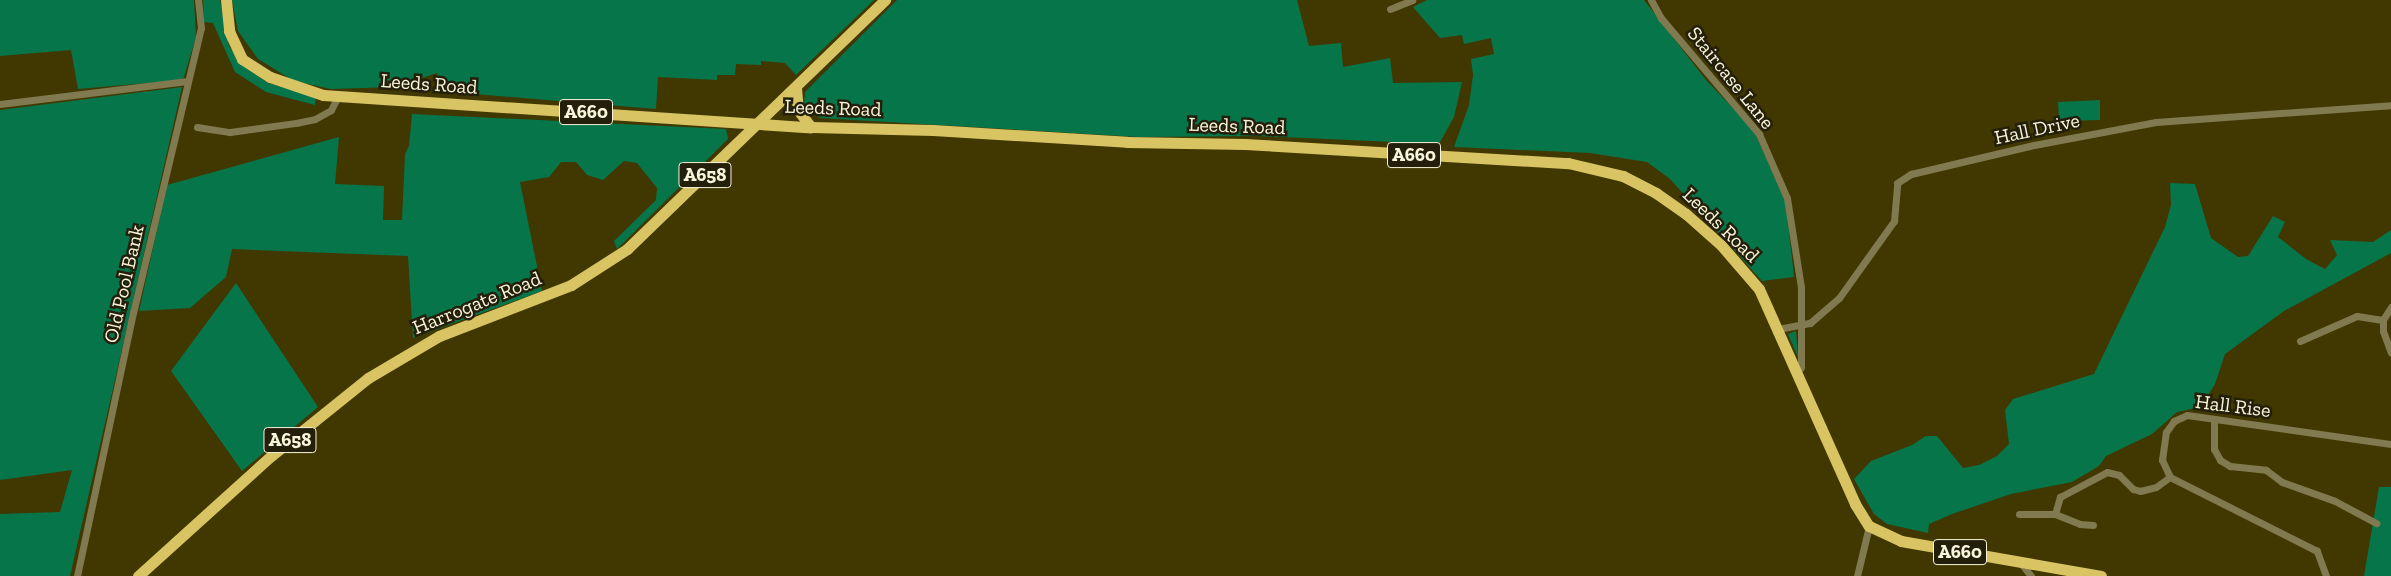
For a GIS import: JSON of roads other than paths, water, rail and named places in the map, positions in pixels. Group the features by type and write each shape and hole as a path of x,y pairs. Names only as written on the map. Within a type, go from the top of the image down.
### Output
{"highway":[{"name":"Leeds Road","path":"226,0 229,31 242,59 286,84 338,96 811,127 933,130 1127,142 1245,144 1568,163 1622,176 1656,193 1686,214 1721,245 1759,289 1854,504 1869,526"},
{"name":"A658","path":"760,123 885,0"},
{"path":"796,88 798,110 811,127"},
{"name":"Harrogate Road","path":"138,576 340,398 420,345 571,285 604,265 651,228 760,123"},
{"name":"A660","path":"1869,526 1901,541 2101,576"}],"street":[{"name":"Old Pool Bank","path":"77,576 133,313 200,28 198,0"},
{"path":"1390,9 1412,0"},
{"name":"Staircase Lane","path":"1651,0 1661,18 1759,134 1787,198 1799,265 1801,367 1797,373"},
{"path":"0,104 188,81"},
{"path":"197,127 230,132 315,119 331,110 338,96"},
{"name":"Hall Drive","path":"1778,330 1801,326 1823,315 1870,259 1894,221 1897,183 1911,174 2034,145 2156,122 2391,105"},
{"path":"2391,307 2383,320 2385,343 2391,352"},
{"path":"2300,341 2357,316 2383,320"},
{"name":"Hall Rise","path":"2170,477 2162,460 2163,442 2170,426 2187,415 2391,444"},
{"path":"2214,419 2214,449 2220,460 2230,466 2266,470 2282,482 2335,501 2376,523"},
{"path":"2055,514 2060,497 2107,472 2119,475 2133,489 2140,491 2156,487 2170,477 2317,550 2326,576"},
{"path":"2020,514 2055,514 2080,524 2092,525"},
{"path":"1856,576 1869,526"},
{"path":"2020,562 2031,576"}]}
